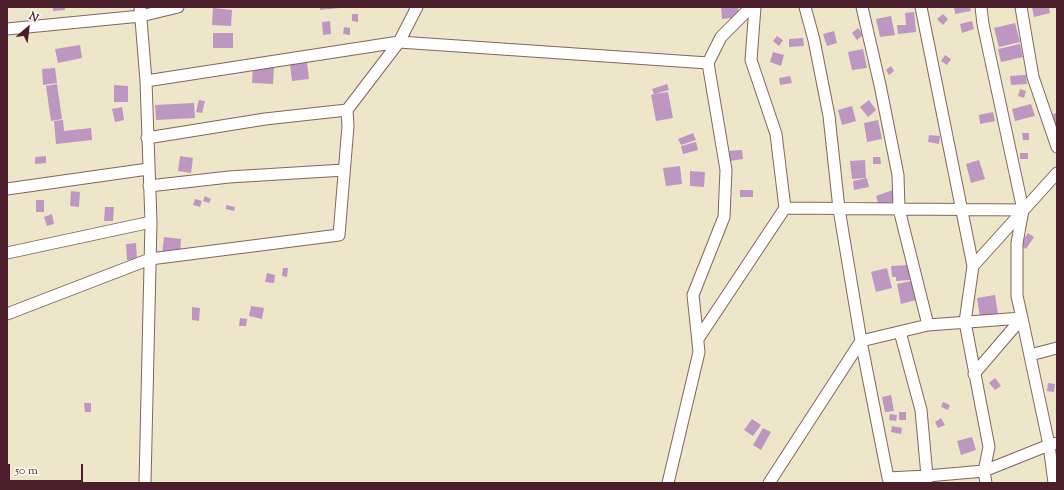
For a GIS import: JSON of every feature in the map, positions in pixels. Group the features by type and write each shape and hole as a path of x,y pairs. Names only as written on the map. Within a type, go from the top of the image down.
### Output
{"street":[{"path":"7,29 178,7"},
{"path":"7,314 150,260 339,235 348,126 347,110 399,42 417,7"},
{"path":"668,483 699,352 694,295 724,217 726,170 708,63 722,37 750,7"},
{"path":"698,339 784,208 776,134 751,60 755,7"},
{"path":"805,7 814,40 829,116 838,209 861,341 888,478 927,480 984,471 1053,444"},
{"path":"862,7 880,85 898,175 899,209 928,325"},
{"path":"920,7 973,266 965,322 989,447 984,471 986,483"},
{"path":"981,7 983,24 1023,210 1017,243 1017,296 1053,444 1054,483"},
{"path":"1021,7 1033,77 1057,147"},
{"path":"141,11 146,81 151,222 145,483"},
{"path":"146,81 399,42 708,63"},
{"path":"147,138 265,119 347,110"},
{"path":"7,189 148,168"},
{"path":"149,186 229,177 344,170"},
{"path":"973,266 1057,173"},
{"path":"784,208 1023,210"},
{"path":"7,253 151,222"},
{"path":"769,483 861,341 928,325 1022,318"},
{"path":"974,374 1022,318"},
{"path":"900,332 921,410 927,480"},
{"path":"1030,354 1057,348"}],"building":[{"path":"53,7 65,7 65,10 53,11"},
{"path":"320,7 340,7 340,8 320,10"},
{"path":"721,7 738,7 739,17 722,19"},
{"path":"954,7 970,7 971,11 955,14"},
{"path":"1032,7 1049,7 1050,13 1034,17"},
{"path":"213,8 232,10 231,26 212,25"},
{"path":"914,12 916,32 898,34 897,25 906,25 905,13"},
{"path":"352,14 358,14 358,22 352,21"},
{"path":"943,14 948,19 943,25 937,19"},
{"path":"891,16 895,35 880,37 876,19"},
{"path":"330,21 331,34 323,35 322,22"},
{"path":"972,21 974,29 962,33 960,24"},
{"path":"1015,23 1020,42 999,47 994,28"},
{"path":"344,27 350,28 350,35 343,34"},
{"path":"858,28 863,35 857,40 852,33"},
{"path":"834,31 837,43 827,46 823,34"},
{"path":"213,33 233,33 233,48 213,48"},
{"path":"777,36 783,40 779,46 773,41"},
{"path":"803,38 804,46 789,47 789,39"},
{"path":"1020,44 1023,57 1001,62 998,49"},
{"path":"80,45 82,58 58,63 55,49"},
{"path":"863,49 867,68 852,70 848,52"},
{"path":"773,52 784,55 781,66 770,62"},
{"path":"945,55 951,59 947,65 941,61"},
{"path":"307,63 309,79 292,81 290,64"},
{"path":"891,66 894,71 889,75 886,70"},
{"path":"253,67 274,68 273,84 252,83"},
{"path":"55,68 57,83 43,85 42,69"},
{"path":"1026,75 1027,84 1011,85 1010,76"},
{"path":"790,76 792,83 780,85 779,78"},
{"path":"57,84 62,119 51,121 46,86"},
{"path":"667,84 669,90 654,94 652,89"},
{"path":"114,85 128,86 128,102 114,102"},
{"path":"1020,89 1026,91 1024,98 1018,96"},
{"path":"668,92 673,118 656,121 651,95"},
{"path":"199,100 205,101 202,113 196,112"},
{"path":"869,100 876,110 868,117 860,107"},
{"path":"194,103 195,118 156,120 155,105"},
{"path":"1031,104 1035,116 1015,121 1012,109"},
{"path":"852,106 856,121 842,125 838,110"},
{"path":"122,107 124,120 115,122 112,109"},
{"path":"993,112 995,121 980,124 979,115"},
{"path":"1057,113 1057,128 1056,128 1053,114"},
{"path":"63,120 64,131 91,128 92,140 56,144 54,121"},
{"path":"878,120 882,139 867,142 864,123"},
{"path":"693,133 696,140 681,145 678,139"},
{"path":"1022,133 1029,133 1029,140 1023,140"},
{"path":"929,135 940,136 939,144 928,142"},
{"path":"696,142 698,150 683,154 681,146"},
{"path":"742,150 743,159 729,161 728,151"},
{"path":"1020,153 1028,153 1028,159 1020,159"},
{"path":"46,156 46,163 35,164 35,157"},
{"path":"180,156 193,158 191,173 178,171"},
{"path":"873,157 880,157 881,164 873,164"},
{"path":"865,160 866,178 852,179 850,161"},
{"path":"979,160 985,179 971,183 966,164"},
{"path":"680,166 682,184 666,186 663,168"},
{"path":"690,171 705,172 704,187 690,186"},
{"path":"867,178 869,187 854,190 853,181"},
{"path":"740,190 753,190 753,197 740,197"},
{"path":"893,190 897,200 879,206 876,196"},
{"path":"71,191 80,192 79,207 70,206"},
{"path":"205,196 211,199 209,203 203,201"},
{"path":"195,199 202,201 200,207 193,205"},
{"path":"36,200 44,200 44,212 36,212"},
{"path":"226,205 235,207 234,211 226,209"},
{"path":"105,207 114,207 113,221 104,221"},
{"path":"52,214 54,224 47,226 44,217"},
{"path":"1028,233 1034,237 1026,249 1020,245"},
{"path":"164,237 181,239 180,256 162,254"},
{"path":"136,243 137,259 127,260 126,244"},
{"path":"909,265 910,280 896,281 896,277 892,277 891,266"},
{"path":"283,268 288,268 287,277 282,276"},
{"path":"887,268 892,288 876,292 871,272"},
{"path":"267,273 275,275 274,283 265,282"},
{"path":"911,281 916,300 901,304 897,284"},
{"path":"995,295 998,314 980,317 977,298"},
{"path":"251,306 264,308 262,319 249,316"},
{"path":"192,307 200,308 199,321 192,320"},
{"path":"240,318 247,319 246,326 239,326"},
{"path":"995,378 1001,386 995,390 989,383"},
{"path":"1048,383 1055,384 1054,392 1047,391"},
{"path":"891,395 894,411 885,412 882,397"},
{"path":"943,402 950,405 948,410 941,407"},
{"path":"84,403 91,403 91,412 85,412"},
{"path":"899,412 906,412 906,420 899,420"},
{"path":"890,414 897,415 896,421 889,420"},
{"path":"941,418 945,425 938,428 935,422"},
{"path":"752,419 761,425 753,436 744,430"},
{"path":"892,426 902,428 901,434 891,432"},
{"path":"763,428 771,432 761,450 753,445"},
{"path":"972,437 976,450 961,455 957,441"}]}
